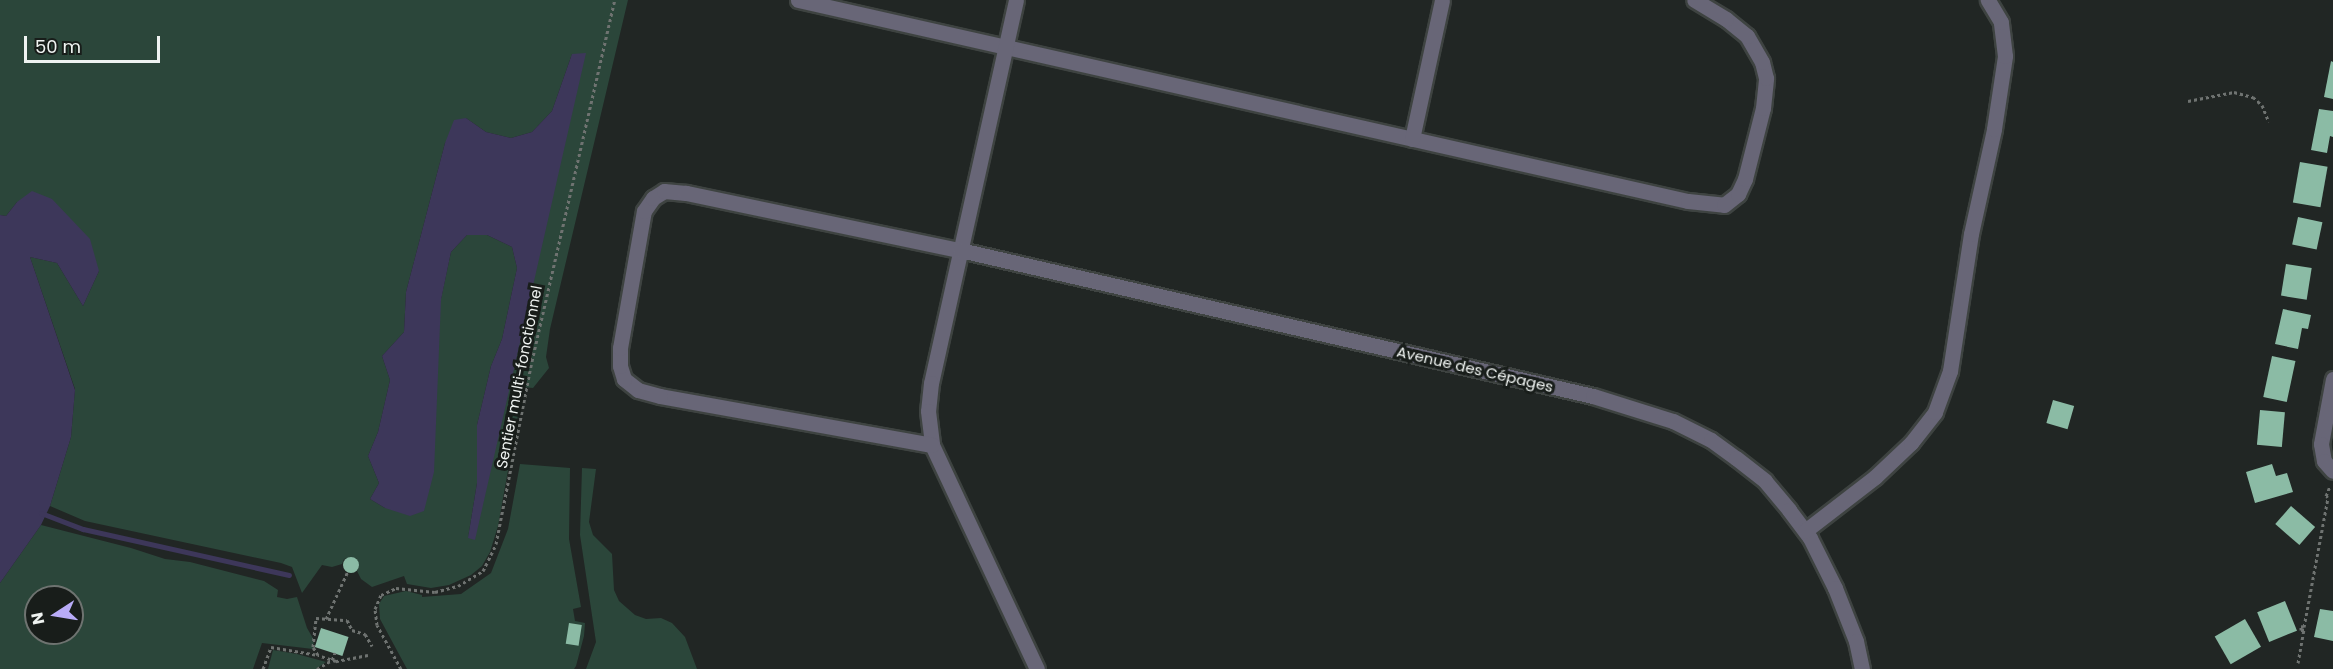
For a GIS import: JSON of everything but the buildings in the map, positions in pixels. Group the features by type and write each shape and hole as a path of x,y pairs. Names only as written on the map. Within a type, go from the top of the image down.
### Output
{"street":[{"path":"798,0 1688,201 1725,205 1738,194 1745,178 1762,108 1766,78 1762,63 1747,36 1726,19 1694,0"},
{"path":"1016,0 931,383 928,411 932,445 1037,669"},
{"path":"1412,139 1442,0"},
{"path":"1805,531 1875,477 1911,443 1935,412 1950,371 1971,234 1994,129 2005,56 2001,22 1988,0"},
{"name":"Avenue des Cépages","path":"932,445 638,390 624,379 620,366 620,348 644,211 653,198 664,191 686,193 960,250 1593,396 1673,421 1711,440 1765,481 1805,531 1835,588 1856,641 1862,669"},
{"path":"2332,479 2324,461 2321,444 2333,379"}],"path":[{"name":"Sentier multi-fonctionnel","path":"401,669 377,625 375,609 381,595 396,588 435,592 458,586 483,571 496,544 535,350 615,0"},
{"path":"2188,101 2234,92 2253,98 2262,105 2269,122"},
{"path":"2298,663 2304,630 2301,630 2301,626 2304,627 2328,497 2326,496 2332,479"},
{"path":"326,619 348,571"},
{"path":"318,655 313,647 316,618 347,620 352,630 365,634 372,646"},
{"path":"263,669 271,647 318,655 332,660"},
{"path":"332,660 335,653"},
{"path":"317,669 332,660 368,655"}],"green space":[{"path":"0,0 628,0 550,329 546,357 549,368 533,388 523,387 498,526 490,552 482,566 471,575 449,585 431,588 407,584 404,576 372,587 361,579 357,571 359,566 357,559 351,557 344,559 342,564 332,567 322,565 302,593 292,567 281,563 85,521 50,506 71,437 75,389 30,257 57,263 83,306 99,271 17,202 6,216 0,215","holes":["572,54 468,538 477,483 477,425 491,366 502,339 517,268 512,247 487,235 467,235 451,252 441,299 385,508 370,499 379,483 368,456 378,432 390,380 382,356 404,332 406,292 445,143 466,118 486,132 511,138 532,132 552,111"]},
{"path":"520,464 570,468 569,539 581,607 573,609 575,621 585,623 576,666 574,669 407,669 380,619 379,604 384,596 406,591 422,595 422,597 461,594 491,573 508,529"},
{"path":"582,468 596,469 589,522 593,535 612,554 614,590 619,601 635,615 646,619 661,618 672,623 685,637 697,669 586,669 596,642 580,535"},
{"path":"41,525 165,559 190,562 264,581 278,590 277,597 287,599 297,597 307,628 314,640 313,649 262,643 253,669 0,669 0,583"},
{"path":"273,650 326,662 316,669 268,669"}],"shaded area":[{"path":"586,53 475,540 468,538 477,483 477,425 491,366 502,339 517,268 512,247 487,235 467,235 451,252 441,300 434,472 424,511 410,516 385,508 370,499 379,483 368,456 378,432 390,380 382,356 404,332 406,292 445,143 454,120 466,118 486,132 511,138 532,132 552,111 572,54"},
{"path":"32,191 52,199 90,239 99,271 83,306 57,263 30,257 75,390 71,437 50,506 41,525 0,583 0,215 6,216 17,202"}],"waterway":[{"path":"41,513 83,529 289,575"}]}
